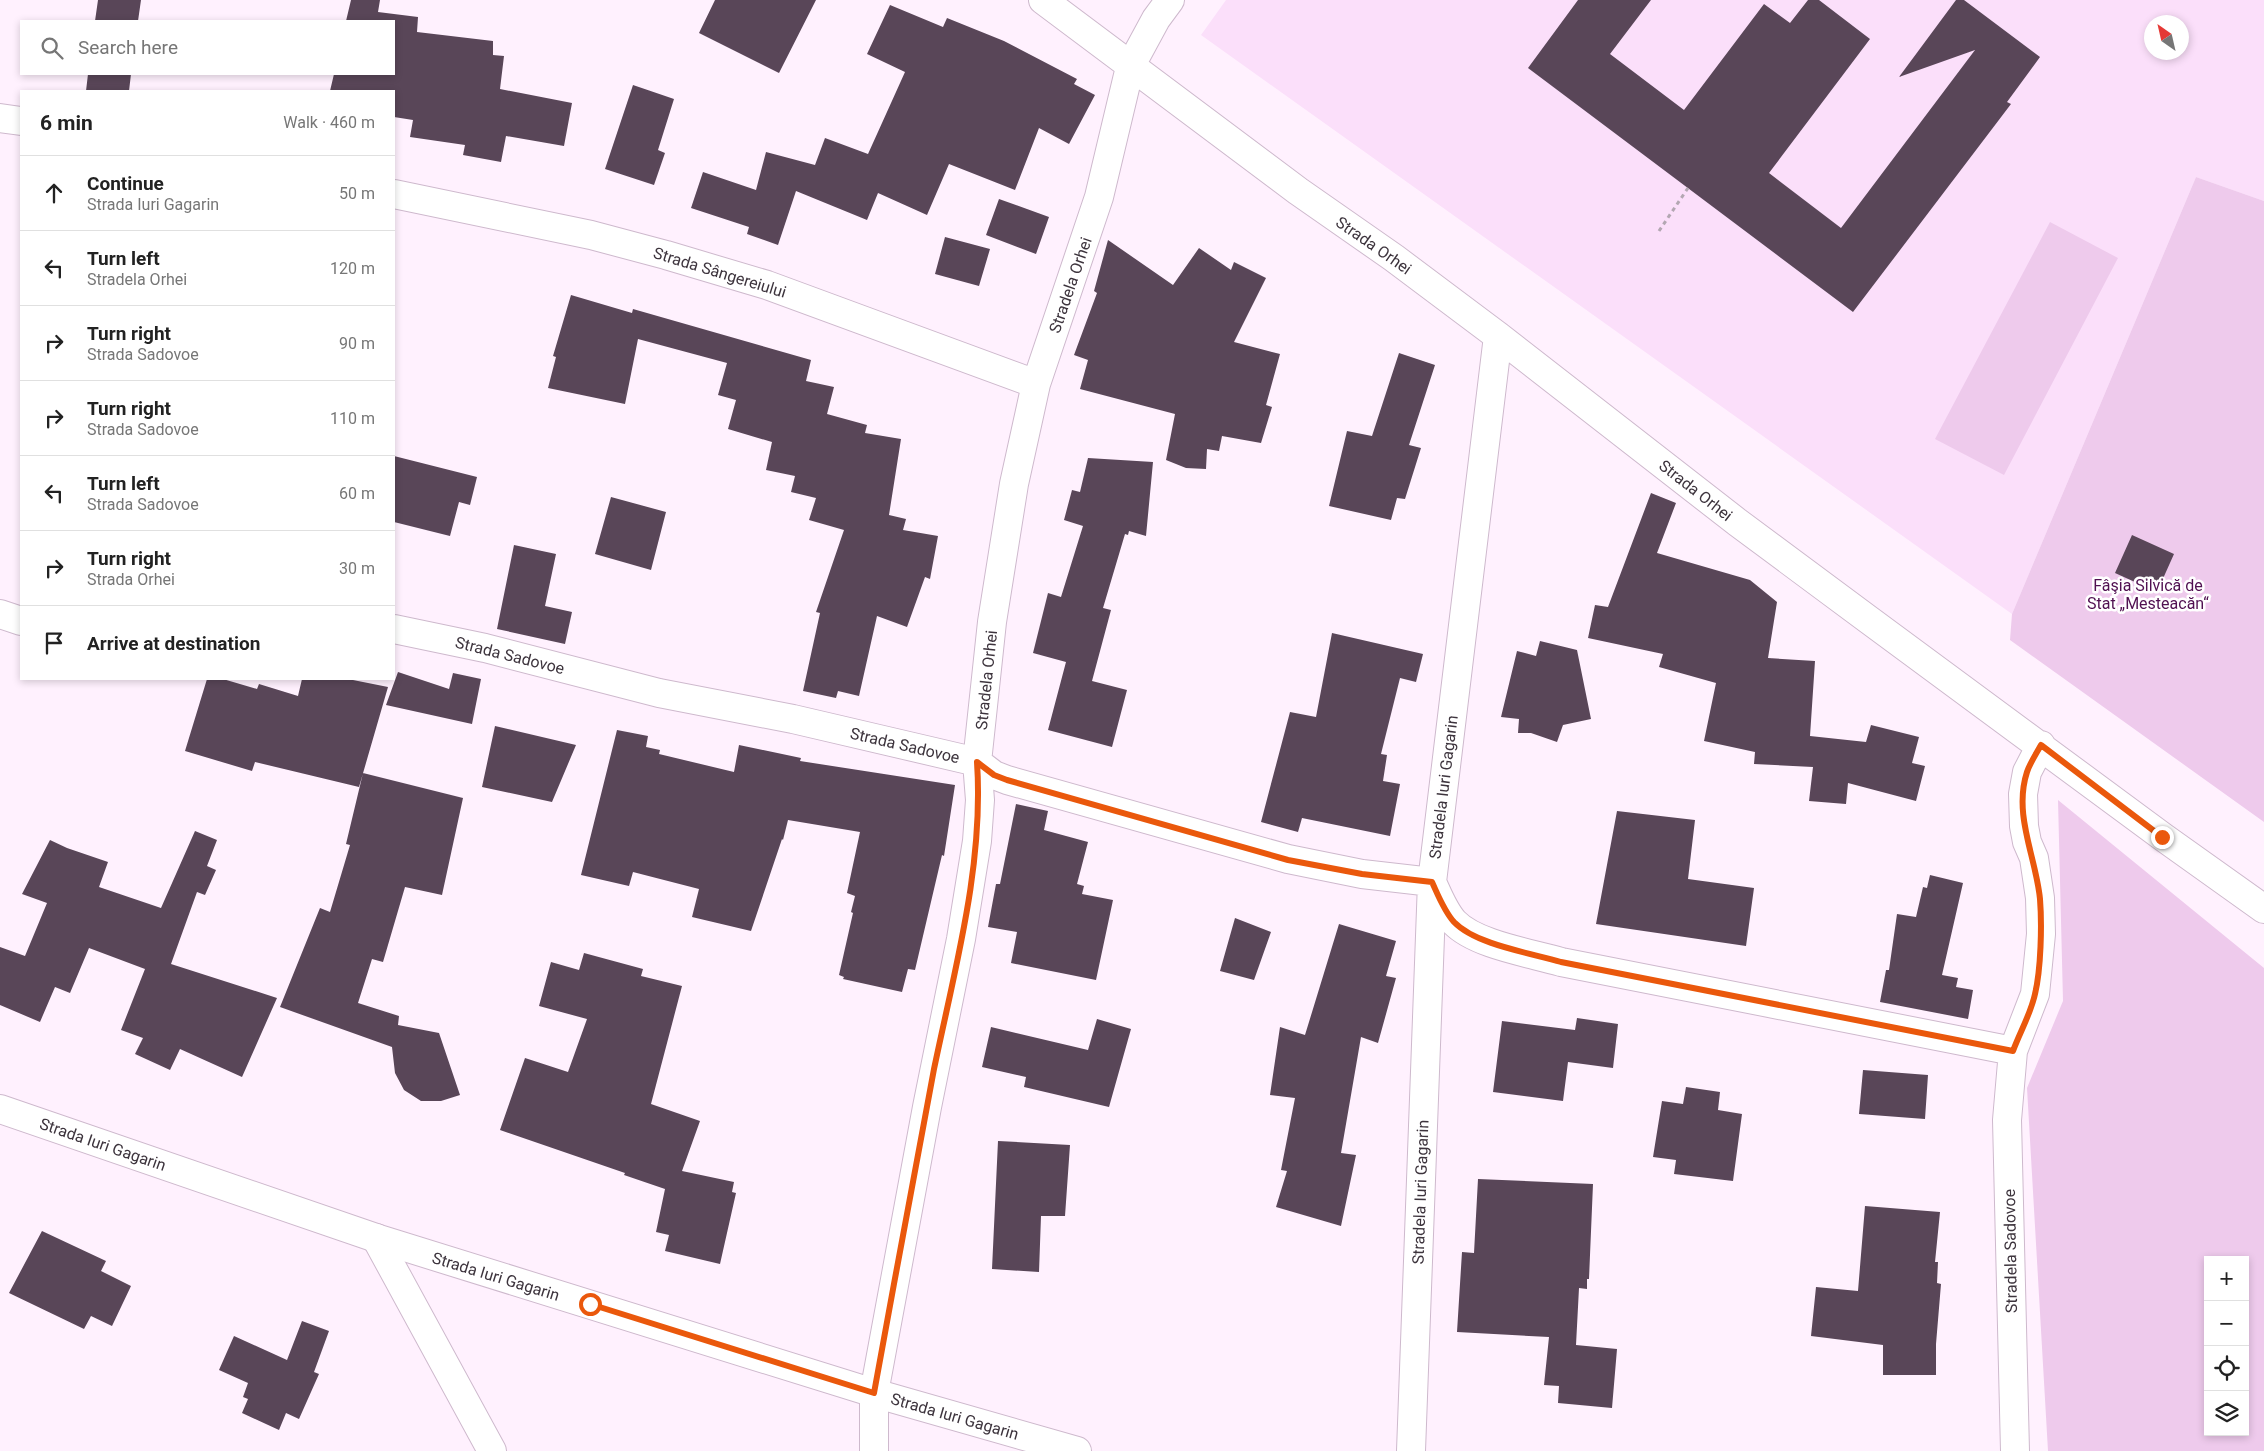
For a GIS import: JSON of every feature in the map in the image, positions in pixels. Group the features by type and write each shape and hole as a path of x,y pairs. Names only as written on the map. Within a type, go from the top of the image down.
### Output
{"street":[{"name":"Strada Orhei","path":"1043,0 1130,67 1498,336 1737,522 2041,745 2162,837 2264,909"},
{"path":"1130,67 1156,19 1170,0"},
{"name":"Stradela Orhei","path":"874,1451 874,1393 977,841 980,800 977,762 992,622 1014,484 1036,384 1099,197 1130,67"},
{"path":"0,118 20,121"},
{"name":"Strada Sângereiului","path":"395,194 591,235 666,254 792,294 1036,384"},
{"name":"Stradela Iuri Gagarin","path":"1411,1451 1432,882 1498,336"},
{"path":"0,614 20,621"},
{"name":"Strada Sadovoe","path":"395,629 484,648 659,693 793,719 977,762 994,775 1007,780 1288,860 1362,874 1432,882"},
{"path":"1432,882 1449,915 1456,923 1468,933 1494,943 1561,962 2013,1051 2035,994 2041,934 2040,898 2034,858 2027,842 2024,826 2023,794 2027,772 2041,745"},
{"name":"Stradela Sadovoe","path":"2013,1051 2007,1120 2015,1451"},
{"name":"Strada Iuri Gagarin","path":"0,1108 376,1238 874,1393 1077,1451"},
{"path":"376,1238 492,1451"}],"path":[{"path":"1659,231 1688,188"}],"shaded area":[{"path":"1226,0 2264,0 2264,201 2196,177 2012,614 1201,35"}],"green space":[{"name":"Fâşia Silvică de Stat „Mesteacăn“","path":"2196,177 2264,201 2264,822 2010,640 2012,614"},
{"path":"2050,222 2118,258 2004,475 1935,439"},
{"path":"2058,800 2264,968 2264,1451 2048,1451 2027,1088 2063,1001"}],"building":[{"path":"98,0 141,0 138,20 95,20"},
{"path":"351,0 380,0 378,12 418,17 417,32 493,41 493,55 504,56 500,89 572,103 564,146 506,136 501,162 463,155 465,145 410,137 413,120 395,117 395,90 330,90 334,75 395,75 395,20 346,20"},
{"path":"715,0 816,0 779,73 699,33"},
{"path":"1578,0 1651,0 1610,54 1684,110 1764,4 1790,23 1808,0 1819,0 1870,39 1769,173 1841,228 1975,50 1899,77 1956,0 1964,0 2040,57 2007,102 2011,104 1853,312 1528,68"},
{"path":"890,5 943,27 947,18 1004,41 1077,79 1074,84 1095,95 1069,144 1039,128 1015,190 949,164 927,215 878,193 867,220 796,191 778,245 747,234 749,227 691,208 703,172 756,190 766,152 815,165 825,138 868,154 905,72 867,54"},
{"path":"88,75 131,75 129,90 86,90"},
{"path":"633,85 674,99 658,150 665,153 654,185 605,169"},
{"path":"999,199 1049,217 1036,254 986,235"},
{"path":"945,237 990,249 979,286 935,274"},
{"path":"1108,240 1173,285 1199,248 1231,270 1234,262 1266,278 1234,342 1280,354 1266,405 1272,407 1261,443 1222,436 1219,451 1207,449 1206,469 1186,468 1166,460 1175,414 1080,389 1088,360 1074,355 1097,293 1094,291"},
{"path":"571,295 632,313 633,309 811,360 806,381 834,387 827,414 867,425 865,433 901,439 889,515 906,519 903,530 938,536 930,579 925,577 907,627 877,616 859,696 838,691 836,698 803,691 820,613 816,612 844,530 809,520 816,498 791,492 795,476 766,470 772,442 728,429 736,400 718,395 727,363 638,339 625,404 548,388 556,357 553,356"},
{"path":"1399,353 1435,365 1409,445 1421,448 1405,499 1397,498 1391,520 1329,506 1347,431 1372,436"},
{"path":"395,456 477,477 470,505 459,502 450,536 395,522"},
{"path":"1088,458 1153,462 1146,536 1129,531 1128,535 1125,534 1103,608 1111,610 1092,681 1127,690 1112,747 1048,730 1066,662 1033,653 1048,593 1061,597 1083,526 1064,520 1072,490 1080,492"},
{"path":"1651,493 1676,503 1657,553 1750,580 1777,602 1768,658 1815,661 1810,736 1866,742 1871,725 1919,737 1912,763 1925,766 1916,801 1848,783 1846,804 1809,801 1813,767 1754,764 1755,752 1704,741 1716,683 1659,667 1663,654 1588,638 1595,605 1608,607"},
{"path":"611,497 666,512 651,570 595,554"},
{"path":"2132,535 2174,554 2157,592 2115,573"},
{"path":"514,545 556,554 545,606 572,612 565,644 497,629"},
{"path":"1332,633 1423,654 1416,682 1400,678 1381,754 1387,755 1383,781 1400,784 1390,836 1302,818 1298,832 1261,822 1290,712 1316,717"},
{"path":"1540,641 1577,650 1591,719 1563,725 1557,742 1531,733 1518,733 1519,719 1501,717 1517,651 1536,656"},
{"path":"398,672 449,689 453,673 481,679 472,724 386,705"},
{"path":"207,680 226,680 257,689 259,684 298,696 302,680 353,680 388,687 359,787 255,762 252,771 185,751"},
{"path":"495,726 576,745 552,802 482,787"},
{"path":"617,730 648,736 646,747 660,750 659,754 734,772 739,745 801,758 800,761 955,785 944,856 942,855 915,970 908,969 902,992 843,979 844,977 839,975 853,913 851,912 855,896 847,893 860,832 788,820 783,840 751,931 692,917 699,889 633,872 629,886 581,875"},
{"path":"363,773 463,798 442,895 405,887 383,962 372,959 358,1003 399,1016 398,1025 439,1033 460,1095 441,1101 421,1101 404,1090 395,1073 392,1047 280,1007 320,908 330,912 350,845 346,844"},
{"path":"1016,804 1048,811 1044,830 1088,842 1077,884 1084,886 1082,894 1113,900 1096,980 1011,963 1017,932 988,927 996,884 1000,884"},
{"path":"1617,811 1695,820 1688,879 1754,888 1746,946 1596,924"},
{"path":"195,831 217,840 207,866 216,870 205,895 197,892 171,964 277,998 242,1077 180,1049 170,1070 135,1054 143,1038 121,1030 145,969 89,948 70,993 55,987 40,1022 0,1005 0,947 25,956 47,903 22,894 50,840 108,862 99,887 161,908"},
{"path":"1930,875 1963,883 1942,975 1958,978 1956,987 1973,990 1968,1019 1880,1002 1886,970 1889,970 1897,914 1916,917 1923,887 1927,888"},
{"path":"1235,918 1271,932 1254,980 1220,971"},
{"path":"1339,924 1396,941 1386,976 1396,978 1378,1043 1361,1037 1341,1153 1356,1155 1341,1226 1276,1207 1287,1171 1281,1170 1295,1098 1270,1095 1280,1027 1305,1035"},
{"path":"584,953 643,969 641,976 682,986 651,1104 700,1121 682,1171 734,1182 732,1192 736,1193 720,1264 665,1251 669,1235 656,1232 665,1189 624,1175 625,1173 500,1130 525,1058 568,1072 587,1019 539,1006 551,962 579,970"},
{"path":"1577,1018 1618,1024 1613,1068 1568,1062 1563,1101 1493,1092 1502,1021 1575,1030"},
{"path":"1097,1019 1131,1029 1109,1107 1024,1087 1026,1077 982,1067 991,1027 1088,1050"},
{"path":"1863,1070 1928,1075 1925,1119 1859,1114"},
{"path":"1686,1087 1720,1092 1718,1110 1742,1114 1733,1181 1674,1174 1676,1160 1653,1157 1662,1101 1683,1104"},
{"path":"998,1141 1070,1145 1065,1216 1041,1216 1039,1272 992,1269"},
{"path":"1478,1179 1593,1184 1589,1279 1587,1279 1587,1289 1579,1288 1576,1345 1617,1349 1612,1408 1558,1403 1559,1386 1544,1385 1549,1337 1457,1332 1462,1252 1474,1253"},
{"path":"1865,1206 1940,1212 1935,1262 1938,1262 1937,1283 1941,1284 1936,1344 1936,1375 1883,1375 1883,1345 1811,1336 1816,1287 1858,1291"},
{"path":"42,1231 106,1261 101,1271 131,1286 112,1326 91,1316 84,1329 9,1293"},
{"path":"302,1321 329,1331 314,1372 319,1374 299,1419 286,1413 279,1430 242,1413 248,1399 243,1397 248,1383 219,1370 234,1336 287,1360"}],"route":[{"path":"590,1304 874,1393 927,1107 961,939 977,841 980,800 977,762 994,775 1007,780 1288,860 1362,874 1432,882 1449,915 1468,933 1494,943 1561,962 2013,1051 2035,994 2041,934 2040,898 2034,858 2027,842 2024,826 2023,794 2027,772 2041,745 2162,837"}]}
